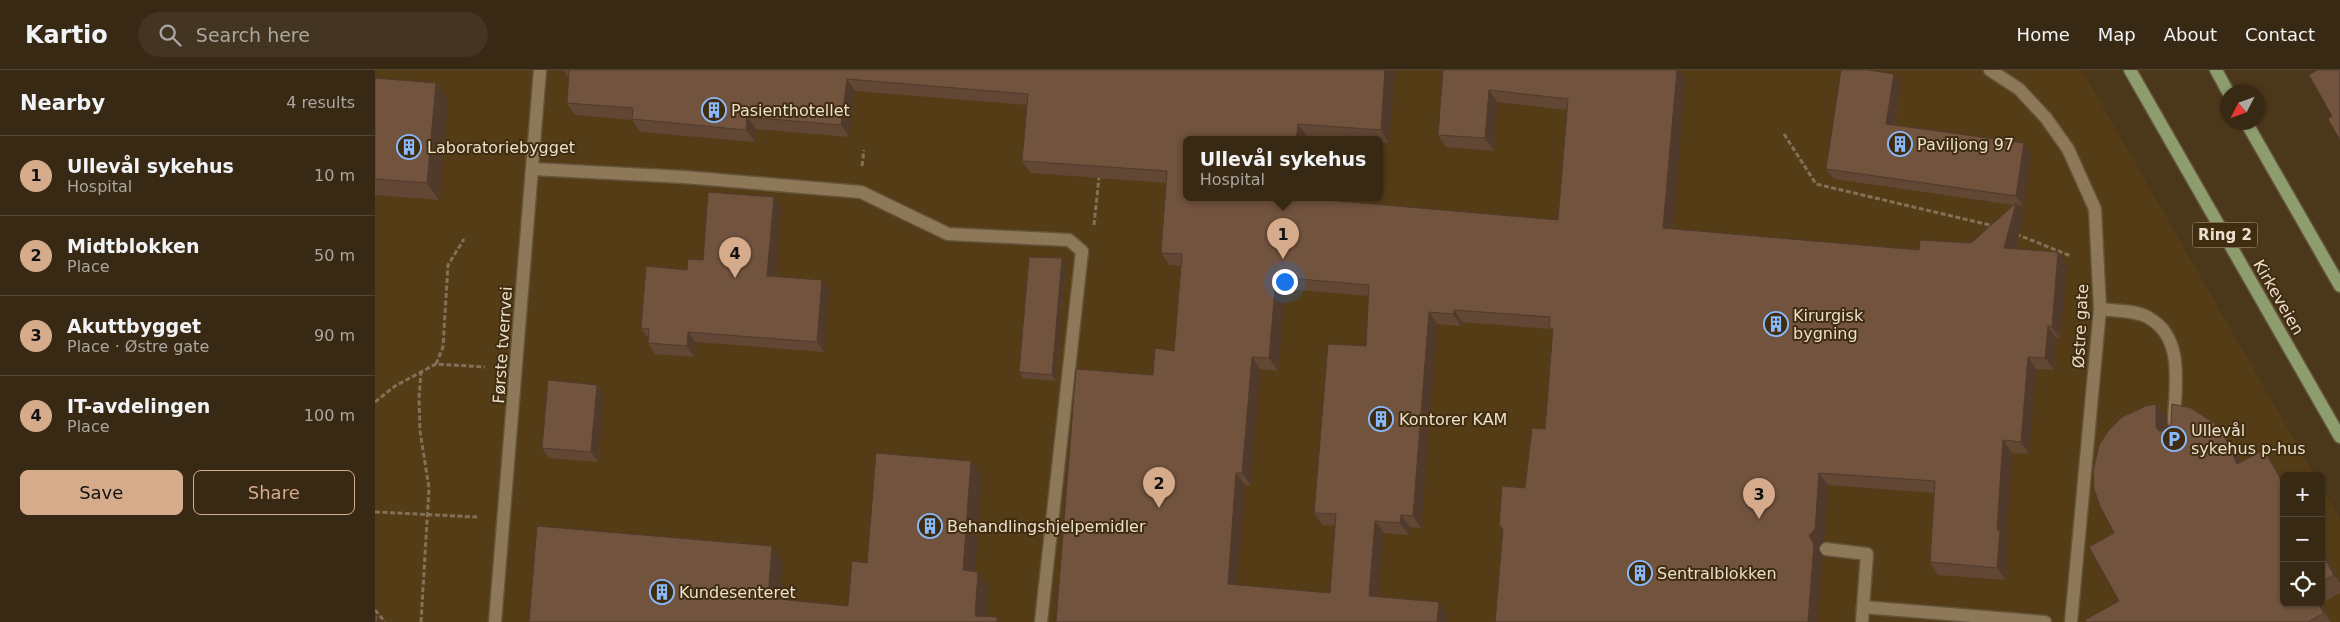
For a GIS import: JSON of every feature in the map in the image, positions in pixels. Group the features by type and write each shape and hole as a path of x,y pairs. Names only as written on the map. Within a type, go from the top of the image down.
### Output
{"main road":[{"name":"Kirkeveien","path":"2130,70 2340,437"},
{"path":"2216,70 2224,85"},
{"path":"2251,130 2340,286"}],"street":[{"name":"Første tverrvei","path":"495,622 540,70"},
{"name":"Østre gate","path":"1990,70 2019,89 2046,118 2068,149 2095,209 2100,309 2071,622"},
{"path":"533,168 683,177 861,192 948,234 1069,240 1077,245 1082,251 1041,622"},
{"path":"2100,309 2149,317 2170,340 2176,358 2174,438"},
{"path":"1825,549 1867,554 1862,622"},
{"path":"1863,607 2045,622"}],"path":[{"path":"1784,134 1816,184 2003,228"},
{"path":"862,167 864,150"},
{"path":"1093,228 1099,177"},
{"path":"2012,232 2076,258"},
{"path":"436,364 443,347 447,265 464,239"},
{"path":"375,402 395,386 436,364 485,367"},
{"path":"421,372 419,398 421,431 429,488 429,516 421,622"},
{"path":"375,512 479,517"},
{"path":"375,610 385,622"}],"shaded area":[{"path":"375,70 2082,70 2313,472 2280,472 2280,607 2325,607 2325,493 2340,519 2340,622 375,622"}],"building":[{"path":"569,70 1385,70 1381,130 1298,124 1296,136 1183,136 1183,201 1339,201 1558,220 1568,99 1489,90 1485,138 1438,135 1443,70 1677,70 1663,228 1919,250 1920,240 1971,243 2016,203 2004,248 2058,252 2052,327 2048,326 2045,358 2028,357 2021,442 2003,440 1997,530 2000,531 1997,568 1930,562 1935,481 1819,473 1815,529 1809,536 1814,544 1808,622 1495,622 1503,529 1499,525 1502,486 1525,488 1532,428 1545,429 1553,328 1549,328 1550,317 1454,310 1453,314 1429,312 1413,516 1401,515 1400,523 1375,521 1369,596 1439,602 1437,622 1056,622 1076,369 1153,375 1155,348 1174,351 1182,254 1161,253 1167,171 1022,161 1028,94 847,79 841,125 747,117 746,130 632,119 633,108 567,103","holes":["1276,277 1369,285 1366,346 1328,344 1314,513 1336,514 1330,593 1228,584 1236,473 1242,473 1252,357 1269,358"]},
{"name":"Paviljong 97","path":"1841,70 1868,70 1894,74 1886,124 2024,143 2016,196 1826,169"},
{"path":"2317,70 2340,70 2340,140 2328,119 2332,116 2309,75"},
{"name":"Laboratoriebygget","path":"375,78 436,83 427,183 375,179"},
{"path":"708,192 774,197 767,276 822,280 817,342 688,332 687,346 648,343 649,329 641,328 646,266 687,270 688,259 703,260"},
{"path":"1029,257 1062,258 1052,375 1019,372"},
{"path":"548,380 597,385 591,452 542,448"},
{"path":"2156,404 2156,427 2159,431 2167,431 2171,424 2172,404 2191,408 2214,423 2225,437 2237,464 2264,450 2280,478 2280,607 2320,607 2324,613 2308,622 2086,622 2085,620 2119,601 2089,547 2114,533 2100,506 2094,489 2093,471 2099,445 2109,430 2122,417 2146,406"},
{"path":"876,453 971,461 963,570 978,572 975,616 997,617 997,622 529,622 537,526 772,546 768,598 848,606 852,561 867,563"},
{"path":"2325,559 2334,575 2325,580"},
{"path":"375,615 378,616 377,622 375,622"}],"place":[{"name":"Pasienthotellet","path":"714,110"},
{"name":"Paviljong 97","path":"1900,144"},
{"name":"Laboratoriebygget","path":"409,147"},
{"name":"Ullevål sykehus","path":"1283,259"},
{"name":"IT-avdelingen","path":"735,278"},
{"name":"Kirurgisk bygning","path":"1776,324"},
{"name":"Kontorer KAM","path":"1381,419"},
{"name":"Ullevål sykehus p-hus","path":"2174,439"},
{"name":"Midtblokken","path":"1159,508"},
{"name":"Akuttbygget","path":"1759,519"},
{"name":"Behandlingshjelpemidler","path":"930,526"},
{"name":"Sentralblokken","path":"1640,573"},
{"name":"Kundesenteret","path":"662,592"}]}
